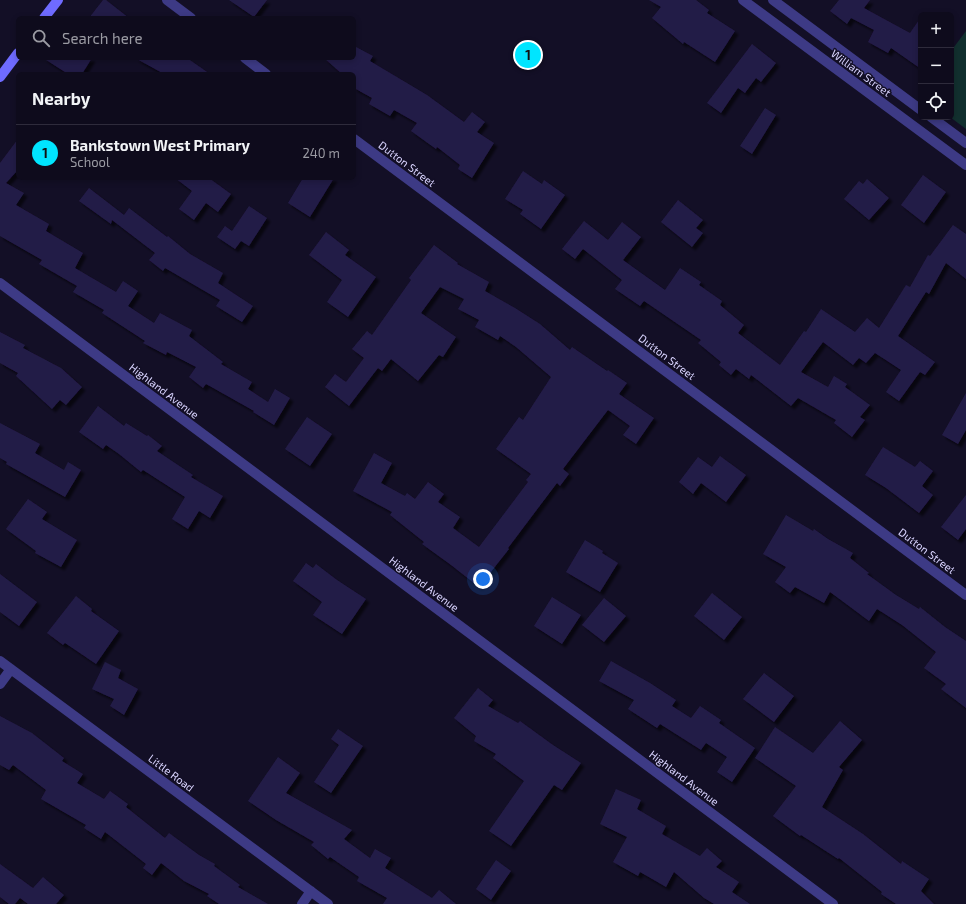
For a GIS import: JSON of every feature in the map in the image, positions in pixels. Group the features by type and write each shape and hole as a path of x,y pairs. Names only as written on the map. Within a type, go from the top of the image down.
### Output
{"main road":[{"path":"46,16 58,0"},
{"path":"0,77 16,56"}],"street":[{"path":"166,0 188,16"},
{"name":"William Street","path":"743,0 966,165"},
{"name":"William Street","path":"773,0 918,108"},
{"path":"248,60 263,72"},
{"path":"935,120 966,143"},
{"name":"Dutton Street","path":"356,140 966,595"},
{"name":"Highland Avenue","path":"0,284 833,904"},
{"name":"Little Road","path":"0,660 328,904"},
{"path":"0,684 11,669"},
{"path":"302,904 311,891"}],"green space":[{"path":"966,31 966,129 954,120 954,47"}],"building":[{"path":"103,0 106,0 126,16 91,16"},
{"path":"229,0 267,0 255,16"},
{"path":"649,0 696,0 709,10 707,13 735,31 715,62 684,42 683,44 652,18 661,7"},
{"path":"839,0 870,0 864,8 910,33 918,21 918,67 891,48 888,53 868,42 874,30 851,18 847,24 830,11"},
{"path":"752,44 776,63 761,82 756,78 745,93 738,88 721,113 707,103"},
{"path":"356,47 373,56 370,61 427,95 464,122 472,112 485,122 477,132 494,143 472,178 458,169 460,165 437,147 436,149 411,131 417,123 394,110 390,116 369,104 372,98 356,89 356,72 340,72 326,60 356,60"},
{"path":"46,60 91,60 83,72 65,72"},
{"path":"139,60 190,60 207,72 160,72"},
{"path":"765,108 776,115 752,154 740,146"},
{"path":"16,142 16,172 6,183 24,193 16,205 49,224 46,231 83,253 75,268 116,292 123,281 138,291 128,306 154,323 160,313 192,330 189,336 223,362 221,364 252,382 248,389 268,402 275,389 290,398 274,425 253,412 254,411 206,384 203,388 189,377 196,367 167,352 166,355 143,343 145,341 102,313 104,310 73,292 77,286 39,264 42,260 0,236 0,163"},
{"path":"523,171 542,184 544,180 565,195 541,229 520,214 523,210 505,199"},
{"path":"923,175 946,192 924,223 901,205"},
{"path":"867,179 889,198 869,220 844,199 859,181 863,184"},
{"path":"178,180 212,180 231,194 218,212 206,203 194,220 179,209 192,191"},
{"path":"302,180 333,180 310,217 288,203"},
{"path":"89,188 124,215 129,208 190,254 223,273 218,283 253,306 242,322 216,306 220,300 165,268 163,271 149,260 155,253 112,220 111,224 79,201"},
{"path":"678,200 703,220 696,228 703,233 692,247 661,222"},
{"path":"249,206 267,218 249,246 241,241 235,249 217,237 225,226 232,231"},
{"path":"584,221 608,240 622,222 641,237 623,260 665,290 680,268 701,282 699,285 722,301 720,305 744,325 738,333 780,365 804,331 806,332 821,309 855,332 867,318 879,328 906,285 910,287 928,255 930,256 953,225 966,234 966,279 946,263 929,294 926,292 898,336 935,362 925,375 920,372 899,401 886,392 901,370 875,353 866,363 859,358 853,365 823,342 801,372 828,387 834,376 847,384 845,387 870,405 860,417 865,420 852,437 834,423 836,420 798,398 791,406 751,375 749,379 736,369 731,375 719,365 721,362 698,343 701,340 644,301 640,306 615,289 622,280 583,249 575,259 562,249"},
{"path":"326,232 349,250 345,255 376,277 348,317 327,302 342,280 309,255"},
{"path":"434,245 458,263 457,264 489,282 485,291 540,324 570,350 572,347 627,383 619,394 654,418 636,444 623,435 630,426 608,410 563,469 569,474 560,486 557,483 508,548 509,549 479,587 422,544 424,542 390,515 392,512 353,491 374,453 392,463 381,483 405,496 407,493 415,499 428,482 444,494 438,502 460,517 453,528 479,547 528,482 526,480 531,474 496,449 519,417 523,420 551,377 516,347 500,336 498,340 475,327 479,320 458,309 464,299 440,287 421,313 456,337 443,357 439,355 418,381 391,359 382,371 378,368 349,406 325,387 335,374 346,382 364,358 352,349 367,331 372,335 411,280 409,278"},
{"path":"0,332 25,345 23,348 61,368 82,387 66,405 60,400 52,409 16,376 18,373 0,363"},
{"path":"966,393 966,430 958,444 942,435"},
{"path":"98,406 124,426 126,423 147,436 148,435 162,446 157,451 193,475 191,477 223,496 210,518 199,511 188,529 172,519 185,497 143,470 141,472 106,445 103,449 79,432"},
{"path":"307,417 332,434 310,466 285,449"},
{"path":"0,423 40,444 35,453 64,470 68,462 81,470 65,497 6,464 7,462 0,458"},
{"path":"883,447 915,467 920,461 933,471 922,486 933,495 919,513 886,488 865,475"},
{"path":"720,456 746,475 726,502 701,483 693,494 679,482 698,457 712,467"},
{"path":"966,495 966,529 958,540 941,527"},
{"path":"28,499 47,512 42,519 77,540 61,567 35,553 36,551 6,529"},
{"path":"786,515 813,531 814,529 853,553 850,558 869,573 867,574 896,595 919,609 920,607 945,627 966,641 966,708 941,689 946,684 924,668 936,652 902,625 877,609 869,621 830,592 824,603 795,587 790,593 775,582 786,567 763,554"},
{"path":"585,540 603,551 602,553 618,563 600,592 566,572"},
{"path":"306,563 313,568 316,564 366,599 342,634 313,615 322,602 293,581"},
{"path":"0,574 37,602 19,626 0,612"},
{"path":"712,593 742,617 724,640 694,616"},
{"path":"76,596 92,609 91,611 119,631 96,664 65,643 63,645 47,633"},
{"path":"552,597 581,615 562,644 534,626"},
{"path":"604,598 626,616 604,642 582,625"},
{"path":"611,661 650,683 676,700 672,706 691,718 700,706 721,720 719,723 755,748 732,782 717,772 727,757 706,743 701,750 660,724 657,728 628,709 634,700 599,681"},
{"path":"105,662 121,670 118,678 138,689 124,715 110,706 114,699 92,689"},
{"path":"764,673 794,696 774,722 743,699"},
{"path":"478,688 493,700 488,706 518,723 520,721 581,763 562,790 554,785 511,846 489,831 524,781 493,758 496,754 474,741 476,736 454,718"},
{"path":"0,716 32,733 64,758 62,761 83,774 77,783 104,799 110,791 128,804 126,807 165,838 169,833 199,855 215,864 214,866 240,885 238,887 268,904 219,904 207,896 209,894 184,881 161,863 152,875 143,868 146,864 105,832 101,839 84,828 86,825 41,799 46,790 13,765 9,770 0,765"},
{"path":"840,721 862,740 839,767 843,770 822,807 863,834 901,864 902,861 929,879 921,891 934,904 896,904 881,894 882,892 839,858 838,859 801,835 800,836 773,816 796,786 755,758 775,727 813,753"},
{"path":"338,729 363,746 331,793 314,782 339,745 331,739"},
{"path":"278,757 300,773 286,793 352,830 344,839 370,858 375,849 391,858 385,868 432,898 439,890 456,904 383,904 387,898 357,881 359,877 330,857 328,859 311,845 314,842 276,820 248,801"},
{"path":"616,789 641,800 637,809 666,826 662,834 700,856 707,848 722,861 716,867 739,882 732,892 750,904 714,904 704,898 674,872 666,887 640,872 638,876 613,862 627,837 600,824"},
{"path":"496,860 511,871 491,900 476,889"},
{"path":"0,864 33,888 43,877 64,895 56,904 28,904 20,898 15,904 9,904 0,897"}],"place":[{"name":"Bankstown West Primary","path":"528,55"}]}
